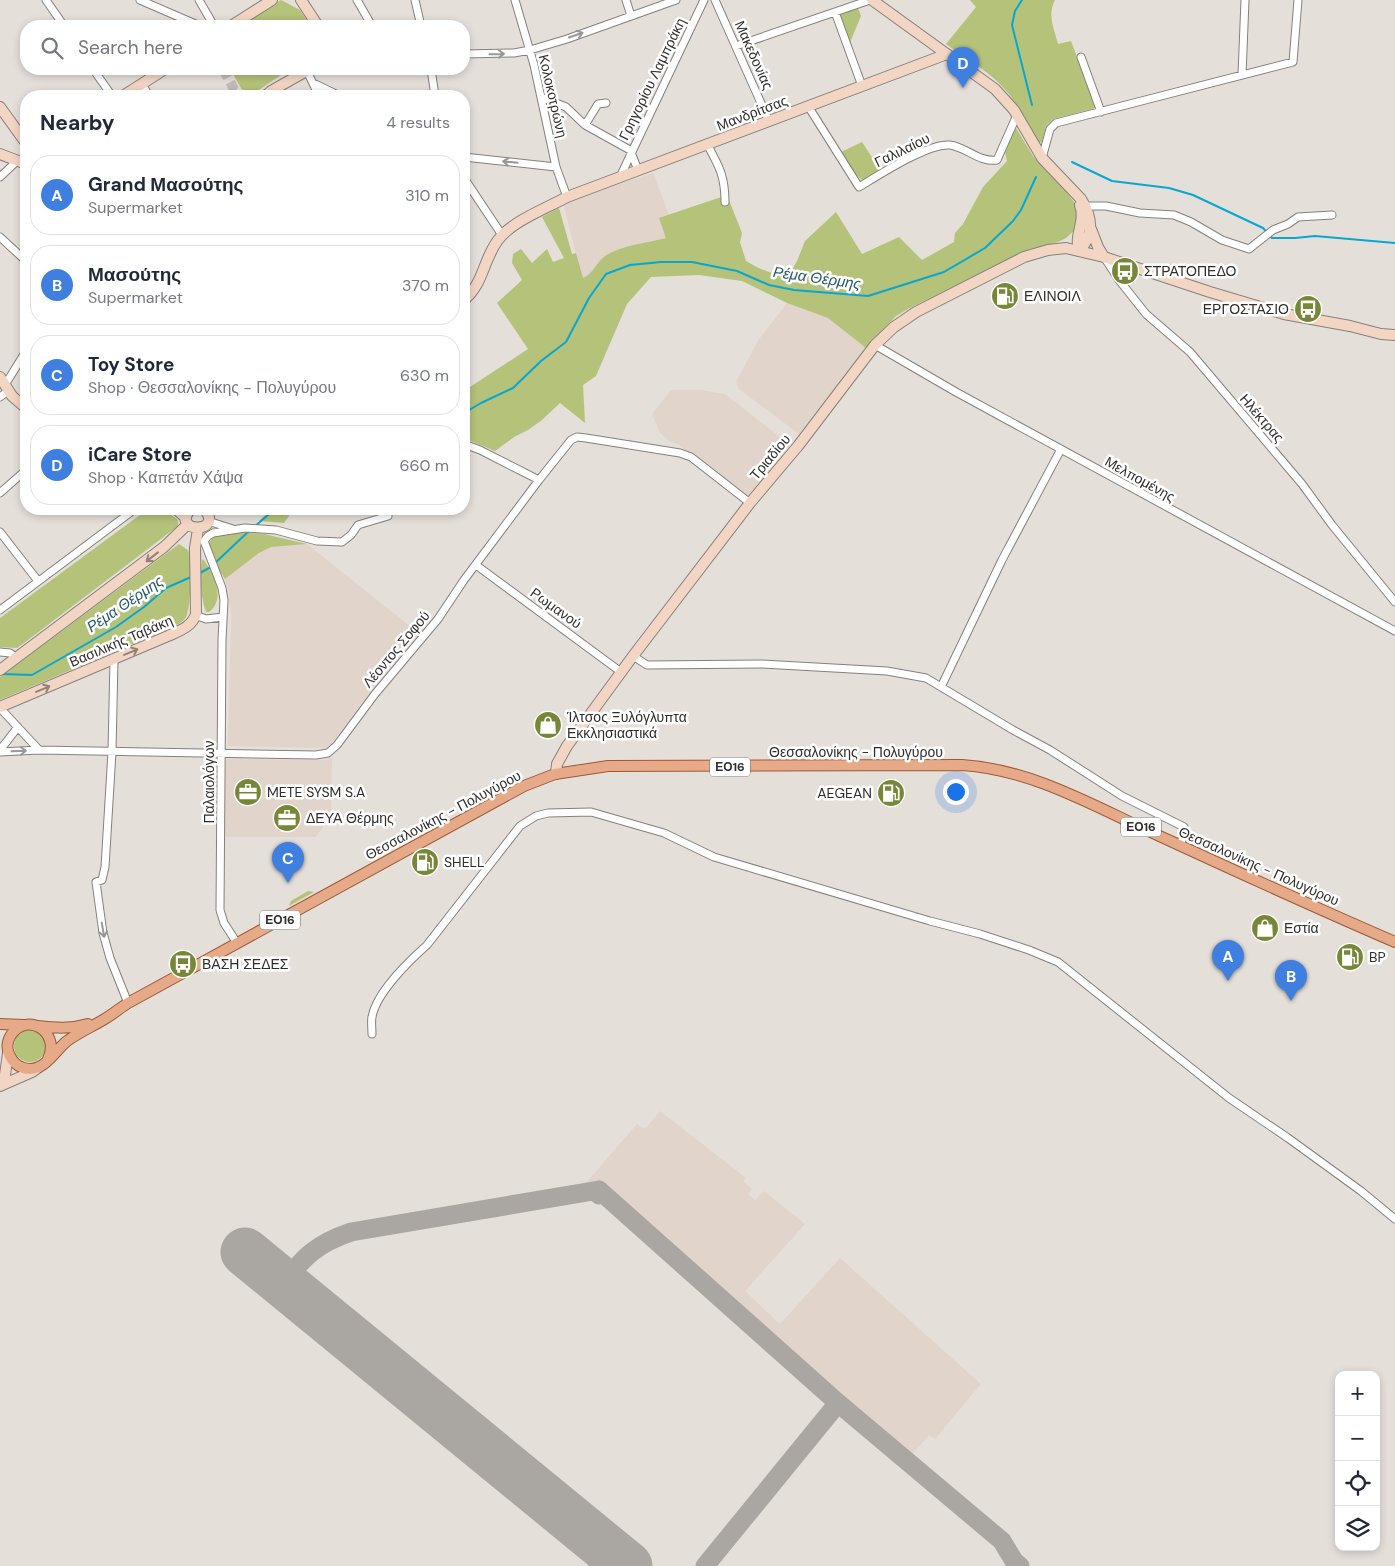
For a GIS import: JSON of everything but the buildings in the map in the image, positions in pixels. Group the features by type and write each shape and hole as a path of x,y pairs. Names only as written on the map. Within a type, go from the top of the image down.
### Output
{"main road":[{"path":"238,20 257,4 272,0"},
{"path":"301,0 314,20"},
{"path":"871,0 986,81 1004,98 1042,158 1085,206 1086,228 1078,244 1079,250"},
{"name":"Μανδρίτσας","path":"502,235 522,221 568,197 947,54"},
{"path":"132,90 156,75"},
{"path":"273,90 299,75"},
{"path":"0,107 20,135"},
{"path":"0,154 20,161"},
{"path":"1074,193 1081,208 1086,228 1104,257"},
{"path":"1063,248 1064,244 1086,228"},
{"path":"470,293 477,285 490,255 502,235"},
{"name":"Τριαδίου","path":"556,774 557,764 565,750 621,672 750,503 798,446 875,345 894,327 916,312 1024,257 1063,248 1104,257 1284,314 1350,326 1381,334 1395,335"},
{"path":"3,388 20,403"},
{"path":"191,520 204,526 206,515"},
{"path":"191,520 195,548 196,615"},
{"path":"8,664 164,547 191,520"},
{"name":"Βασιλικής Ταβάκη","path":"0,708 185,628 192,623 196,615"},
{"name":"Θεσσαλονίκης - Πολυγύρου","path":"48,1059 68,1040 104,1020 128,1003 524,786 556,774 587,768 620,766 982,766 1000,769 1030,778 1084,801 1395,942"},
{"name":"Θεσσαλονίκης - Πολυγύρου","path":"0,1024 56,1028 76,1027 104,1020"},
{"path":"0,1084 5,1075 10,1036 19,1027 30,1025 41,1028 49,1036 52,1048 48,1059"},
{"path":"0,1034 6,1041 11,1059 20,1067 26,1069 39,1067"},
{"name":"ΕΟ16","path":"39,1067 48,1059"},
{"path":"0,1084 32,1072 39,1067"}],"street":[{"path":"46,0 60,20"},
{"path":"140,0 186,20"},
{"path":"199,0 211,20"},
{"path":"357,0 369,20"},
{"path":"415,0 420,20"},
{"name":"Κολοκοτρώνη","path":"516,0 530,50 556,167 568,197"},
{"path":"626,0 631,16"},
{"path":"470,54 514,53 530,50 676,0"},
{"name":"Γρηγορίου Λαμπράκη","path":"638,170 631,152 704,0"},
{"name":"Μακεδονίας","path":"715,0 770,121"},
{"path":"736,46 871,0"},
{"path":"1242,75 1245,0"},
{"path":"1042,158 1052,125 1293,62 1298,0"},
{"path":"835,12 862,86"},
{"path":"1081,57 1101,112"},
{"path":"97,75 108,90"},
{"path":"310,75 316,90"},
{"path":"432,75 434,90"},
{"path":"313,83 328,90"},
{"path":"142,84 146,90"},
{"path":"541,97 566,107 585,125 631,152 620,177"},
{"path":"585,125 598,104 606,103"},
{"name":"Γαλιλαίου","path":"808,106 858,187 900,163 940,146 952,146 980,157 997,160 1016,115"},
{"path":"707,144 721,170 725,202"},
{"path":"470,158 556,167"},
{"path":"0,177 20,163"},
{"path":"470,187 502,235"},
{"path":"1085,206 1106,206 1140,213 1174,215 1191,222 1222,240 1248,249 1273,230 1288,224 1298,217 1332,215"},
{"path":"0,237 20,255"},
{"name":"Ηλέκτρας","path":"1104,257 1119,280 1146,314 1190,352 1302,484 1332,525 1395,602"},
{"name":"Μελπομένης","path":"875,345 956,392 1395,631"},
{"path":"3,388 20,361"},
{"name":"Λέοντος Σοφού","path":"0,751 316,755 328,753 337,745 375,694 438,619 464,580 539,480 571,440 578,437 680,453 691,457 750,503"},
{"path":"470,446 539,480"},
{"path":"941,687 1002,560 1060,449"},
{"path":"0,493 20,475"},
{"path":"0,610 127,515"},
{"path":"211,515 236,530 245,528 276,530 317,541 342,542 351,535 358,525 388,516"},
{"name":"Παλαιολόγων","path":"236,530 218,531 209,534 204,541 222,588 224,600 220,910 224,923 237,943"},
{"path":"0,532 38,581"},
{"name":"Ρωμανού","path":"476,565 621,672"},
{"path":"196,615 206,619 223,617"},
{"path":"0,652 10,653 8,664"},
{"path":"633,656 647,665 762,664 887,671 926,678 1050,750 1122,796 1184,827 1181,846"},
{"path":"114,659 112,752 105,867 102,880 96,882 103,933 110,958 128,1003"},
{"path":"0,708 39,750"},
{"path":"0,751 18,727"},
{"path":"372,1034 372,1017 378,1002 393,980 408,961 427,945 520,826 536,816 548,813 591,812 664,833 714,857 930,922 980,934 1058,962 1229,1098 1361,1191 1395,1219"}],"shaded area":[{"path":"653,173 669,215 660,218 667,238 616,251 603,258 589,276 582,279 563,202"},
{"path":"787,303 828,318 866,348 799,434 739,389 736,382 759,339"},
{"path":"671,390 701,390 725,394 790,445 748,499 679,445 669,441 660,433 652,414"},
{"path":"307,544 416,631 331,744 326,748 228,746 231,618 228,588 225,579 259,553 271,547"},
{"path":"332,758 331,816 316,837 226,837 223,826 224,759 324,760"},
{"path":"660,1111 746,1178 743,1181 752,1189 748,1194 755,1200 764,1191 805,1224 745,1291 780,1324 840,1258 981,1384 935,1439 929,1435 904,1464 585,1184 637,1124 645,1129"}],"green space":[{"path":"281,0 300,10 307,20 249,20"},
{"path":"970,0 1055,0 1051,16 1058,44 1071,41 1096,108 1053,119 1046,126 1042,142 1038,143 1029,125 1006,90 980,67 946,44 976,7"},
{"path":"858,8 861,16 851,40 851,48 839,15 840,13"},
{"path":"233,75 281,75 259,90 242,90"},
{"path":"1016,128 1033,156 1074,202 1079,217 1076,229 1058,242 1028,250 908,309 896,316 866,348 828,318 787,303 742,281 699,275 651,277 627,304 596,376 583,385 585,423 560,403 542,420 495,451 470,441 470,387 528,349 497,303 522,280 512,263 513,254 521,249 532,263 547,249 553,262 564,258 542,217 559,208 572,254 576,253 583,278 605,256 612,252 666,238 659,218 727,195 742,233 740,242 746,261 771,273 788,277 805,241 836,212 862,254 899,237 922,260 954,242 955,233 963,224 983,187 1007,161 1005,152"},
{"path":"862,142 881,171 868,180 862,180 852,171 841,152"},
{"path":"140,515 170,515 178,520 178,526 17,648 0,647 0,618"},
{"path":"265,515 290,515 284,523 259,521"},
{"path":"237,532 264,534 307,544 271,547 259,553 225,579 215,563 209,543 213,537"},
{"path":"179,544 188,550 190,563 189,605 188,612 183,621 0,700 0,677"},
{"path":"203,559 211,571 218,593 217,600 209,612 206,612 202,593 201,573"},
{"path":"308,891 314,892 289,906 291,901"},
{"path":"30,1030 36,1031 41,1035 45,1040 45,1052 41,1057 36,1061 30,1062 24,1061 19,1057 15,1052 14,1046 15,1040 19,1035 24,1031"}],"waterway":[{"path":"1022,0 1015,11 1012,25 1032,105"},
{"path":"1072,162 1112,181 1169,188 1193,195 1263,228 1272,238 1315,236 1395,243"},
{"name":"Ρέμα Θέρμης","path":"470,409 513,388 541,361 566,342 589,298 606,274 630,265 692,262 737,271 769,285 794,290 868,296 944,272 985,248 1013,221 1021,210 1036,177"},
{"name":"Ρέμα Θέρμης","path":"254,527 268,515"},
{"name":"Ρέμα Θέρμης","path":"214,564 249,531"},
{"name":"Ρέμα Θέρμης","path":"200,573 211,567"},
{"name":"Ρέμα Θέρμης","path":"2,674 32,675 116,627 166,588 191,577"}],"taxiway":[{"path":"599,1190 838,1403 1002,1541 1014,1561 1020,1566"},
{"path":"282,1284 312,1252 329,1241 351,1232 599,1190 599,1195"},
{"path":"705,1566 838,1403 835,1404"}],"runway":[{"path":"245,1252 628,1566"}],"tunnel":[{"path":"226,75 235,90"}],"place":[{"name":"iCare Store","path":"963,88"},
{"name":"ΣΤΡΑΤΟΠΕΔΟ","path":"1125,271"},
{"name":"ΕΛΙΝΟΙΛ","path":"1005,296"},
{"name":"ΕΡΓΟΣΤΑΣΙΟ","path":"1308,309"},
{"name":"Ίλτσος Ξυλόγλυπτα Εκκλησιαστικά","path":"548,725"},
{"name":"METE SYSM S.A","path":"248,792"},
{"name":"AEGEAN","path":"891,793"},
{"name":"ΔΕΥΑ Θέρμης","path":"287,818"},
{"name":"SHELL","path":"425,862"},
{"name":"Toy Store","path":"288,883"},
{"name":"Εστία","path":"1265,928"},
{"name":"BP","path":"1350,957"},
{"name":"ΒΑΣΗ ΣΕΔΕΣ","path":"183,964"},
{"name":"Grand Μασούτης","path":"1228,981"},
{"name":"Μασούτης","path":"1291,1001"}]}
